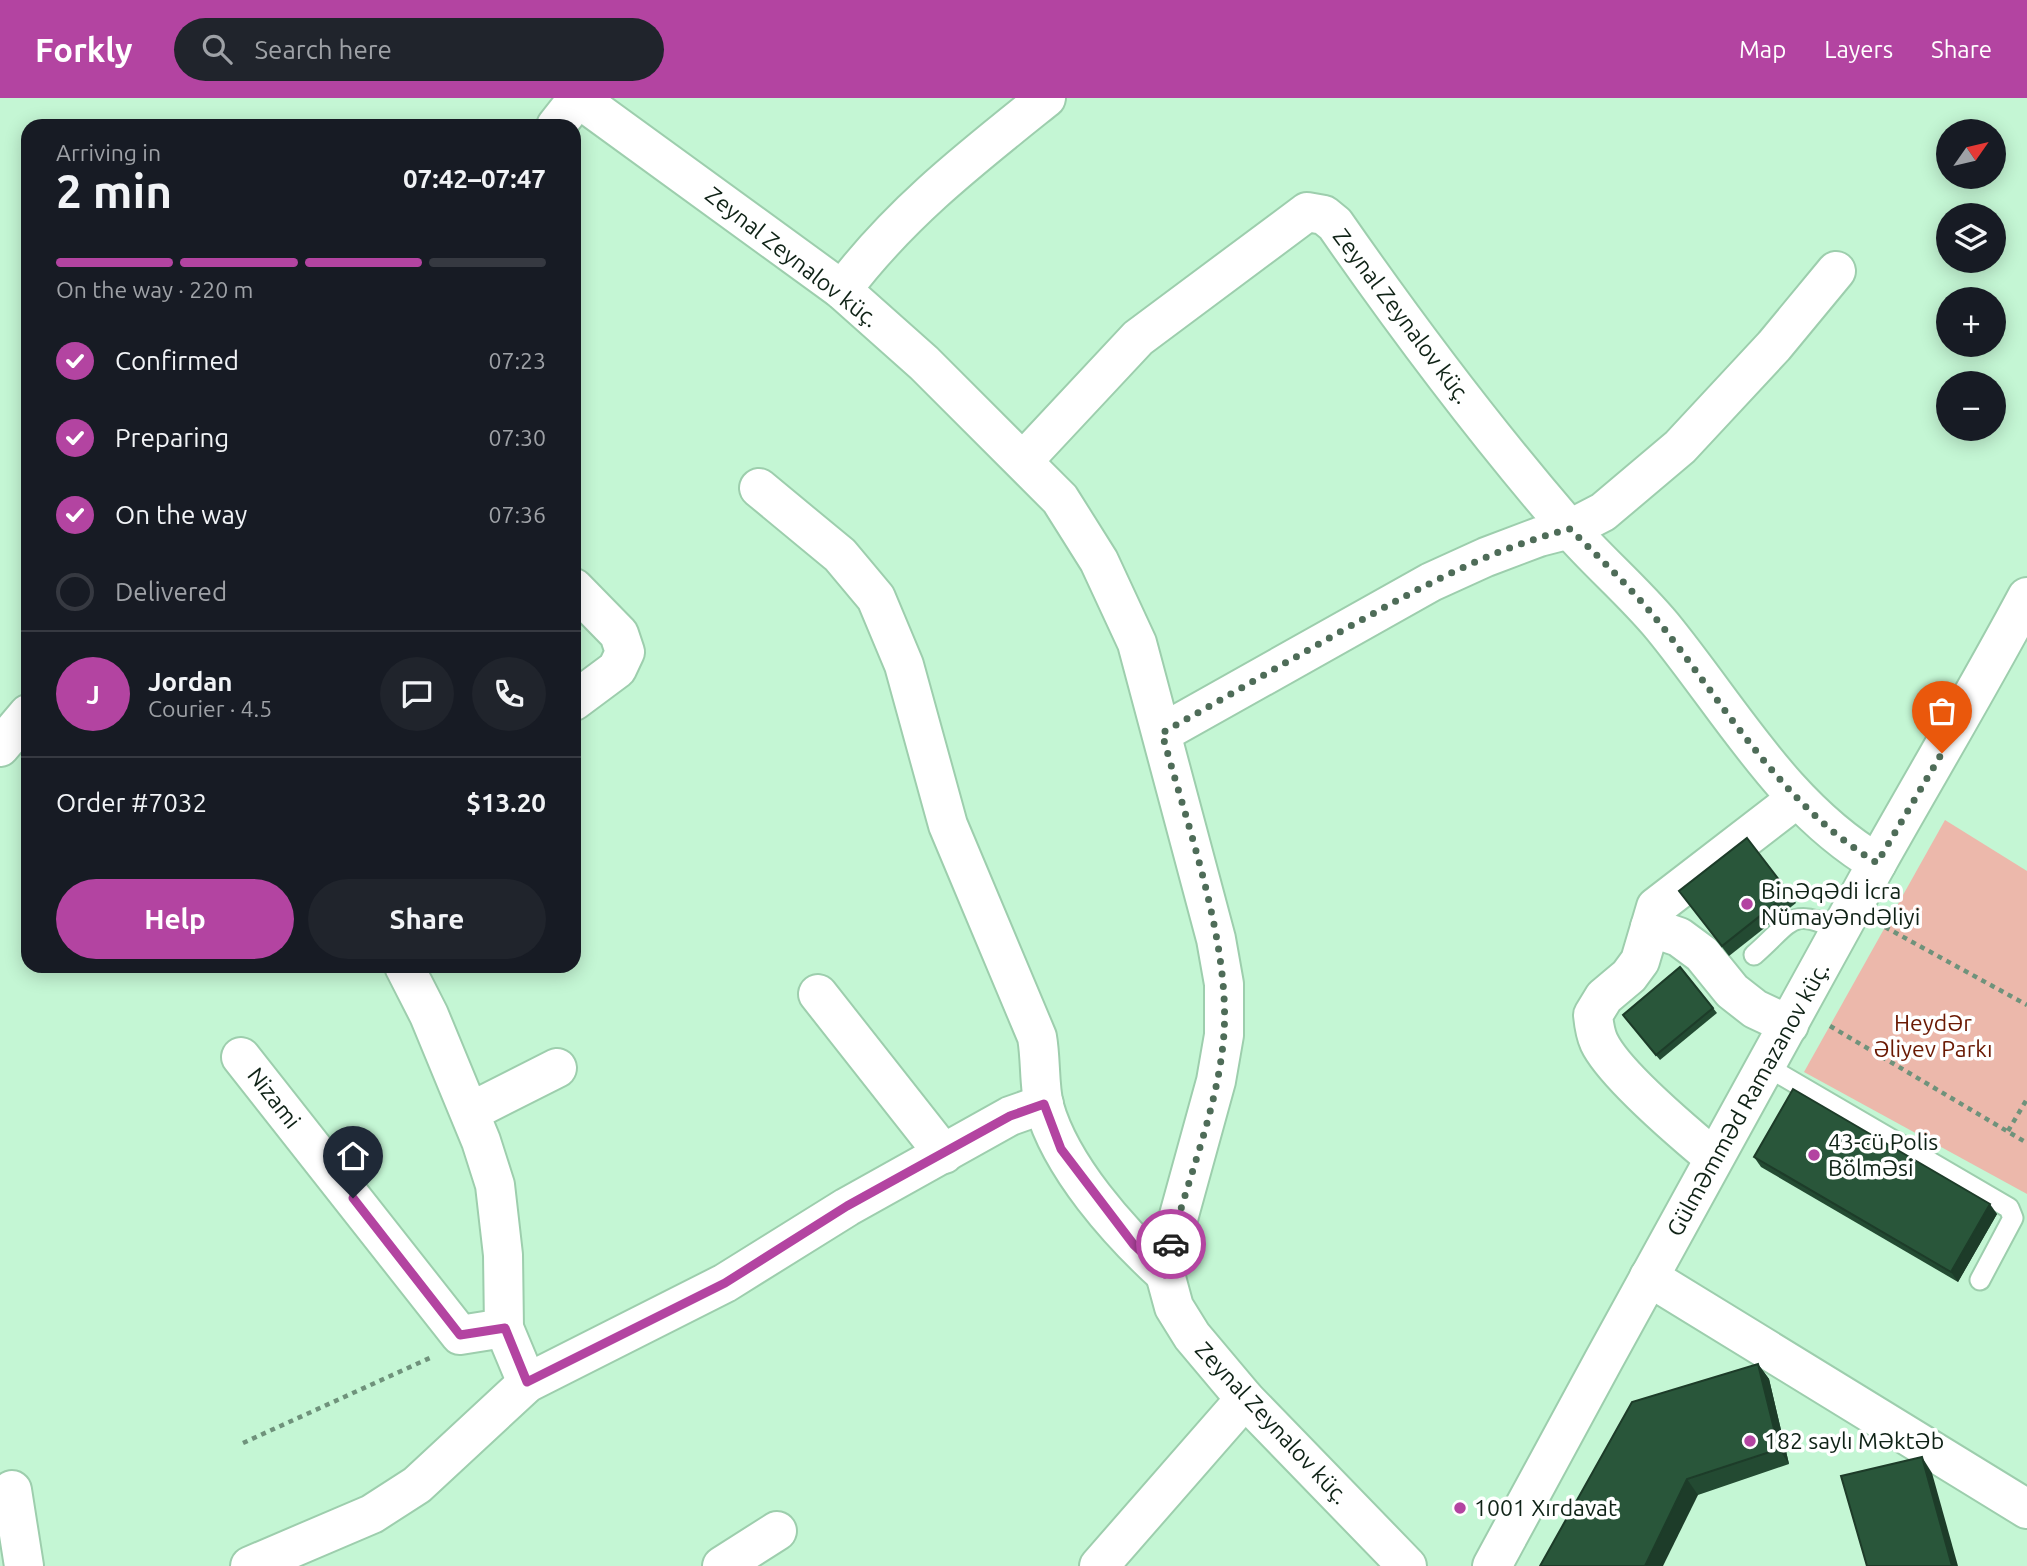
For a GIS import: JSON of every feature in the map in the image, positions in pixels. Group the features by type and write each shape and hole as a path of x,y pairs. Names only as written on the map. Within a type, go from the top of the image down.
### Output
{"street":[{"path":"562,119 578,98"},
{"name":"Zeynal Zeynalov küç.","path":"578,98 842,290 924,363 1060,499 1099,561 1137,643 1216,939 1224,984 1224,1035 1216,1081 1165,1274 1174,1307 1192,1336 1245,1399 1407,1566"},
{"path":"842,290 869,254 921,200 1045,98"},
{"name":"Zeynal Zeynalov küç.","path":"1023,461 1138,338 1307,212 1324,215 1335,224 1411,332 1570,529 1625,583 1663,628 1795,800 1843,842 1877,863"},
{"path":"1162,733 1431,582 1496,552 1570,529 1604,512 1680,447 1774,346 1836,271"},
{"path":"759,488 839,555 876,598 904,665 948,825 1037,1037 1042,1063 1044,1104 1061,1149 1134,1245 1165,1274"},
{"path":"581,595 620,635 625,652 617,669 581,696"},
{"name":"Gülməmməd Ramazanov küç.","path":"1492,1566 1714,1158 1877,863 1967,709 2027,597"},
{"path":"1714,1158 1674,1124 1616,1064 1600,1045 1594,1030 1593,1015 1604,997 1629,976 1640,961 1656,907 1670,893 1795,800"},
{"path":"1650,927 1679,937 1702,954 1732,991 1755,1009 1789,1026"},
{"path":"408,973 429,1015 470,1112 495,1185 503,1255 501,1300 505,1328 527,1382"},
{"path":"818,995 944,1154"},
{"name":"Nizami","path":"241,1057 460,1335"},
{"path":"470,1112 557,1068"},
{"path":"250,1566 372,1514 417,1485 527,1382 725,1283 847,1206 1010,1116 1044,1104"},
{"path":"1649,1277 2027,1509"},
{"path":"460,1335 505,1328"},
{"path":"1100,1566 1245,1399"},
{"path":"12,1490 24,1566"},
{"path":"722,1566 778,1531"}],"lane":[{"path":"1754,955 1798,917 1812,916 1841,932"},
{"path":"1766,1066 2009,1208 2013,1218 1980,1280"}],"path":[{"path":"1885,927 2027,1005"},
{"path":"1830,1026 2027,1143"},
{"path":"2008,1131 2027,1098"},
{"path":"243,1443 422,1363 460,1335"}],"green space":[{"name":"Heydər Əliyev Parkı","path":"1945,820 2027,871 2027,1194 1804,1072"}],"building":[{"path":"1747,838 1789,893 1722,946 1679,891"},
{"path":"1680,967 1713,1008 1656,1055 1623,1015"},
{"path":"1793,1089 1990,1204 1951,1272 1754,1157"},
{"path":"1758,1364 1779,1449 1687,1479 1645,1566 1540,1566 1632,1402"},
{"path":"1922,1457 1952,1566 1867,1566 1841,1476"}],"way so far":[{"path":"1171,1244 1216,1081 1224,1035 1224,984 1216,939 1162,733 1431,582 1486,556 1570,529 1625,583 1663,628 1795,800 1843,842 1877,863 1942,753"}],"place":[{"name":"Binəqədi İcra Nümayəndəliyi","path":"1747,904"},
{"name":"43-cü Polis Bölməsi","path":"1814,1155"},
{"name":"182 saylı Məktəb","path":"1750,1441"},
{"name":"1001 Xırdavat","path":"1460,1508"}],"route":[{"path":"353,1198 460,1335 505,1328 527,1382 725,1283 847,1206 1010,1116 1044,1104 1061,1149 1134,1245 1165,1274 1171,1244"}]}
